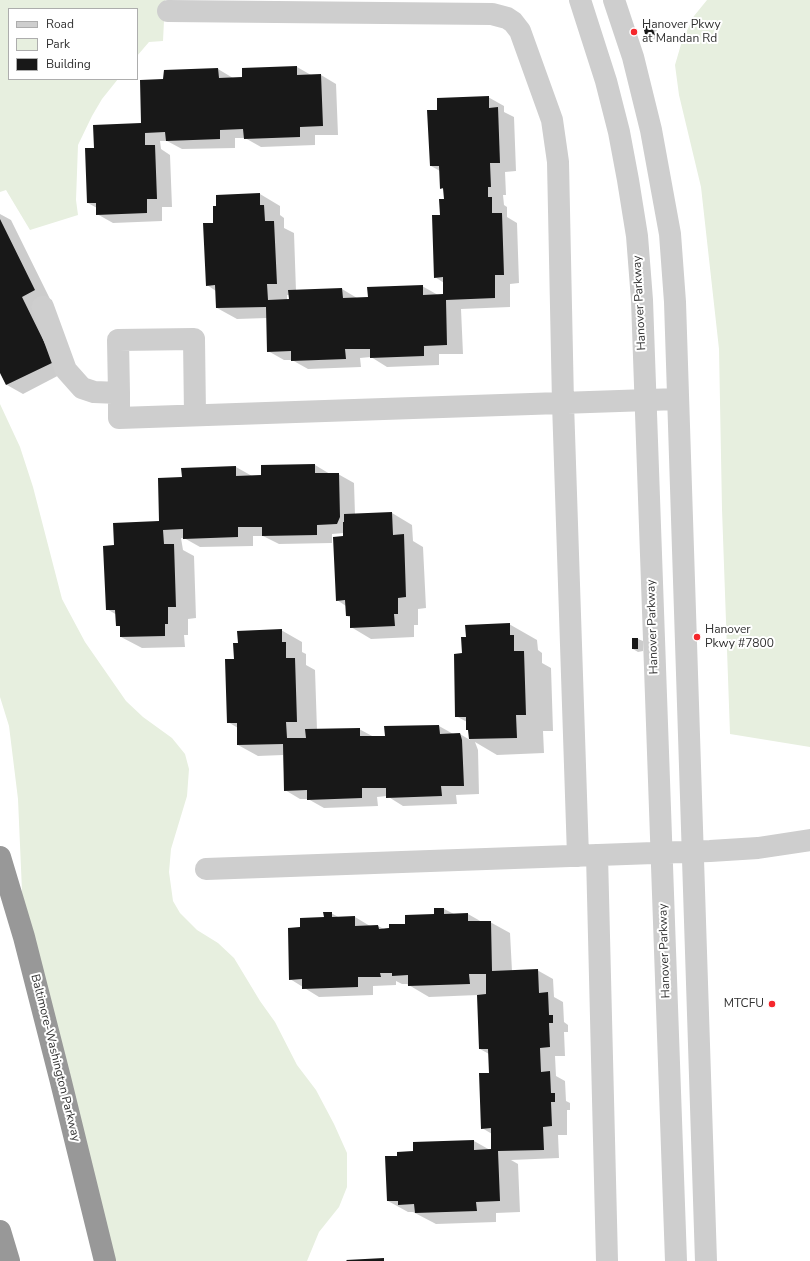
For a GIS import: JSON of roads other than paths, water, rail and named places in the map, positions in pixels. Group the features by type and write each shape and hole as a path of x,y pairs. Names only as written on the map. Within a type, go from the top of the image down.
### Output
{"highway":[{"name":"Baltimore-Washington Parkway","path":"0,857 24,937 105,1261"},
{"path":"0,1231 9,1261"}],"street":[{"name":"Hanover Parkway","path":"580,0 606,81 619,132 637,236 642,300 644,401 676,1261"},
{"path":"614,0 643,93 654,145 670,234 675,302 694,852 706,1261"},
{"path":"168,11 500,15 514,22 520,31 549,113 556,142 558,162 563,403 588,856 607,1261"},
{"path":"43,307 66,370 74,380 82,388 94,392 119,393"},
{"path":"195,415 194,339 118,340 120,418 678,399"},
{"path":"206,870 694,852 758,848 810,840"}],"place":[{"name":"Hanover Pkwy at Mandan Rd","path":"634,32"},
{"name":"Hanover Pkwy #7800","path":"697,637"},
{"name":"MTCFU","path":"772,1004"}]}
